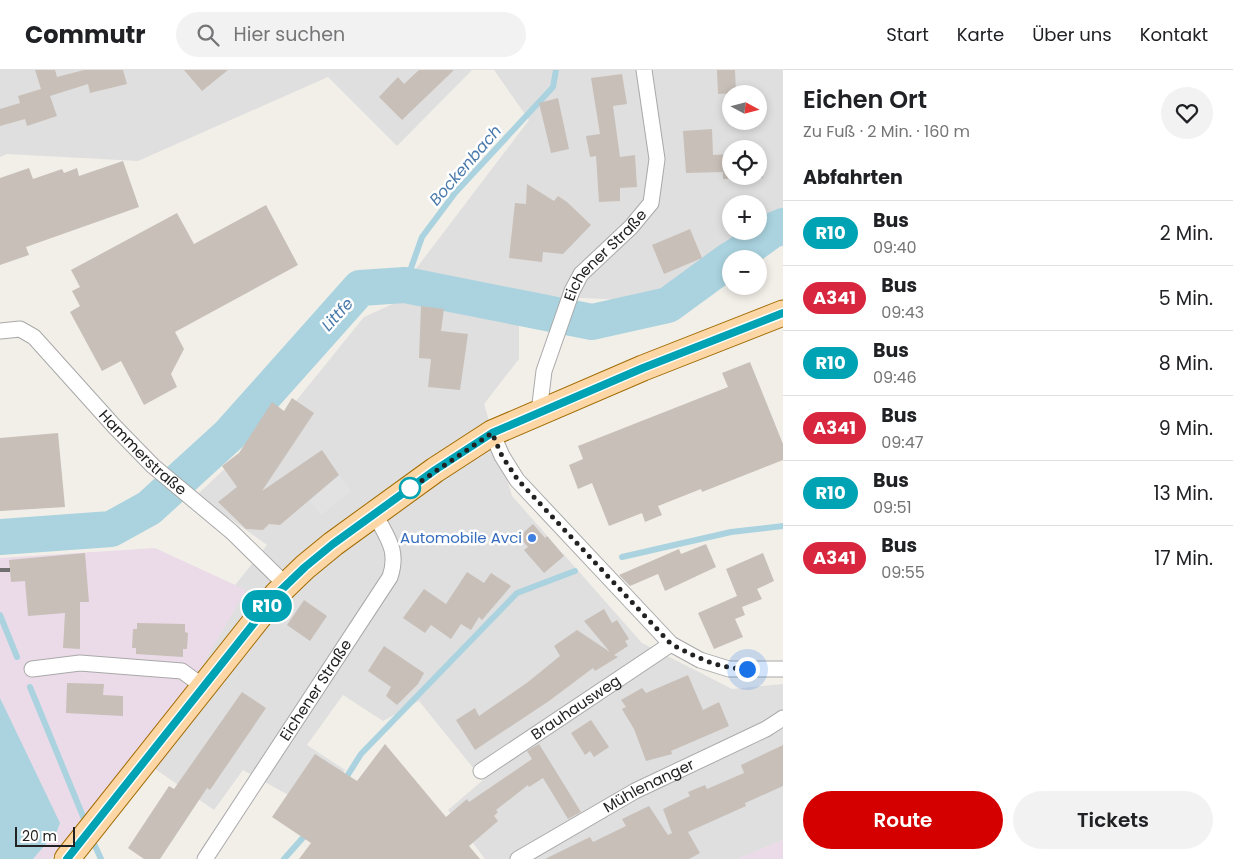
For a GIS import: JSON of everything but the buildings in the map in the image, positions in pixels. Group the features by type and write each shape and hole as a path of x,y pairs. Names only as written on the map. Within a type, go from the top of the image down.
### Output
{"main road":[{"path":"73,851 286,585 326,550 435,470 492,433 783,313"}],"street":[{"name":"Eichener Straße","path":"539,412 544,371 559,334 572,291 581,274 631,227 651,203 657,159 644,70"},
{"name":"Hammerstraße","path":"0,331 20,329 34,337 114,426 153,466 232,532 286,585"},
{"path":"492,433 502,456 518,480 671,644 700,660 729,669 783,669"},
{"name":"Eichener Straße","path":"205,859 390,577 395,563 395,554 375,514"},
{"name":"Brauhausweg","path":"481,771 671,644"},
{"path":"32,669 80,663 182,671 204,687"},
{"name":"Mühlenanger","path":"518,859 635,791 766,729 783,718"}],"shaded area":[{"path":"0,70 472,70 397,146 328,77 138,161 7,154 0,157"},
{"path":"494,70 783,70 783,212 767,221 767,195 722,195 722,240 737,240 647,301 519,295 519,359 484,404 512,496 642,643 732,689 783,684 783,840 738,859 485,859 448,810 483,780 419,701 383,721 343,695 307,745 345,770 319,812 243,770 214,810 118,743 0,692 201,628 267,545 197,495 296,401 364,317 408,297 412,274 529,120"},
{"path":"339,475 352,491 321,515 308,499"},
{"path":"155,548 246,590 186,694 51,859 0,859 0,558"},
{"path":"783,840 783,859 738,859 744,856"}],"water":[{"path":"0,698 60,823 57,831 33,859 0,859"}],"waterway":[{"name":"Bockenbach","path":"405,285 422,237 455,193 553,87 556,70"},
{"name":"Littfe","path":"745,250 771,231 783,226"},
{"name":"Littfe","path":"0,537 111,529 149,508 229,435 360,288 405,285 592,322 668,305 722,266"},
{"path":"622,557 731,532 783,526"},
{"path":"344,781 361,754 517,593 575,571"},
{"path":"0,615 17,657"},
{"path":"30,687 87,826"},
{"path":"284,859 308,832"},
{"path":"91,837 101,859"}],"railway":[{"path":"0,570 10,570"}],"bus line":[{"name":"R10","path":"67,859 277,594 333,544 435,470 492,433 643,368 783,313"}],"place":[{"name":"Automobile Avci","path":"532,538"}],"route":[{"path":"410,488 405,492 492,433 502,456 518,480 671,644 700,660 729,669 747,669"}]}
